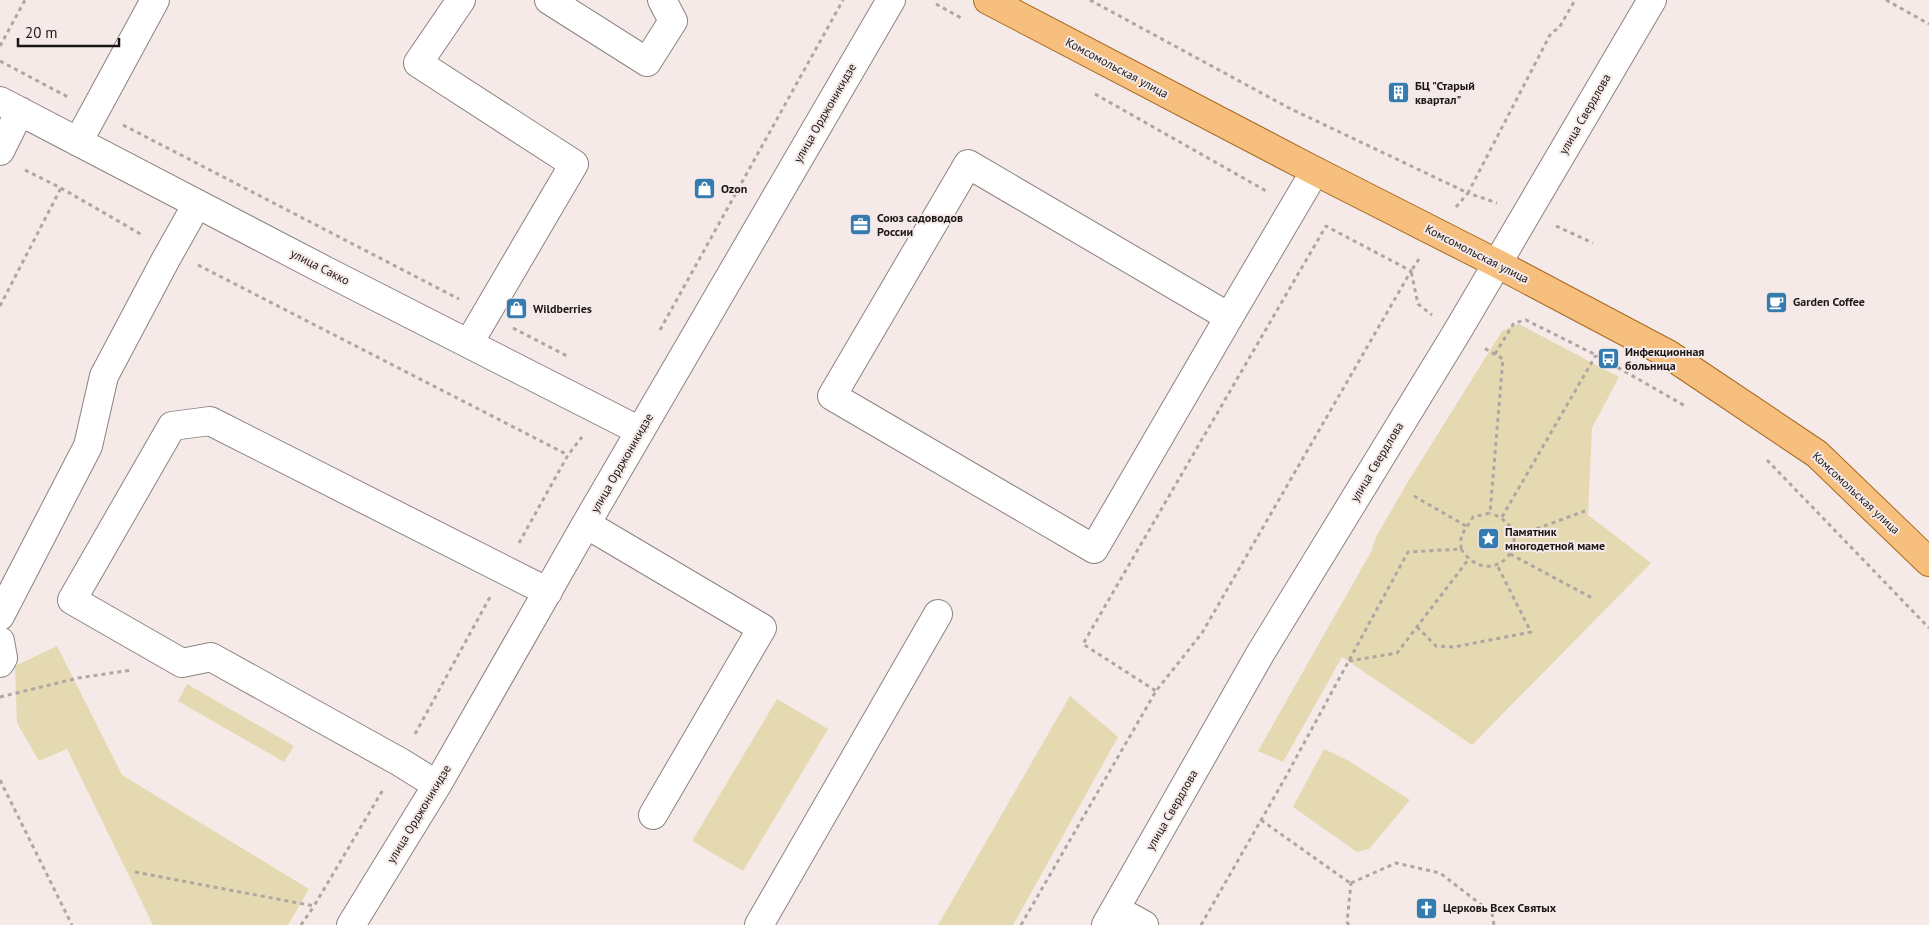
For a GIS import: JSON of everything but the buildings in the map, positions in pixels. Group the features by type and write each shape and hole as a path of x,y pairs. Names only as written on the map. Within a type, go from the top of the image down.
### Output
{"main road":[{"name":"Комсомольская улица","path":"988,0 1315,172 1498,264 1668,354 1817,454 1929,562"}],"street":[{"path":"78,142 155,0"},
{"path":"461,0 418,63 574,164 469,343"},
{"path":"549,0 647,62 673,21 662,0"},
{"name":"улица Орджоникидзе","path":"352,925 437,786 586,524 891,0"},
{"name":"улица Свердлова","path":"1111,917 1260,654 1498,264 1652,0"},
{"path":"9,159 10,106"},
{"name":"улица Сакко","path":"10,106 640,431"},
{"path":"1230,317 968,164 832,396 1094,549 1230,317 1294,206 1315,172"},
{"path":"0,616 88,446 104,376 197,204"},
{"path":"437,786 400,762 211,656 182,663 72,600 172,426 210,421 548,592"},
{"path":"586,524 762,628 653,815"},
{"path":"759,925 938,614"},
{"path":"0,641 3,658 0,663"},
{"path":"1111,917 1144,925"}],"path":[{"path":"0,46 25,0"},
{"path":"656,336 843,0"},
{"path":"1090,0 1289,108 1468,194 1551,33 1559,28 1575,0"},
{"path":"1886,0 1929,24"},
{"path":"936,4 970,23"},
{"path":"0,61 575,360"},
{"path":"1021,925 1156,690 1202,633 1411,271 1326,226 1294,206 1089,91"},
{"path":"9,159 170,251 568,455"},
{"path":"0,306 61,188"},
{"path":"1156,690 1083,644 1326,226"},
{"path":"1490,513 1503,359 1495,354 1514,323 1526,320 1596,355 1694,412"},
{"path":"1502,517 1596,355"},
{"path":"301,925 400,762 568,455 603,412"},
{"path":"1765,458 1929,628"},
{"path":"1414,496 1466,526"},
{"path":"1514,537 1585,511"},
{"path":"1490,513 1502,517 1511,526 1514,537 1514,546 1510,554 1506,560 1497,566 1483,566 1468,560 1461,549 1461,536 1473,517 1490,513"},
{"path":"1201,925 1350,661 1408,552 1461,549"},
{"path":"1510,554 1594,599"},
{"path":"1350,661 1397,654 1468,560"},
{"path":"1417,627 1436,646 1454,647 1531,632 1497,566"},
{"path":"0,697 78,678 135,670"},
{"path":"0,780 72,925"},
{"path":"1261,820 1350,883"},
{"path":"1350,883 1396,863 1440,873 1492,913 1494,925"},
{"path":"135,872 314,906"},
{"path":"1348,925 1350,883"}],"shaded area":[{"path":"1519,324 1619,377 1592,428 1588,515 1651,563 1472,745 1342,657 1283,762 1258,751 1371,552 1376,537 1406,485 1502,331"},
{"path":"57,646 122,775 309,889 288,925 153,925 67,749 39,761 17,723 15,666"},
{"path":"187,684 294,746 284,762 178,701"},
{"path":"1070,696 1118,737 1013,925 938,925"},
{"path":"777,699 828,729 743,871 692,841"},
{"path":"1324,749 1349,761 1410,800 1369,849 1357,852 1293,807"}],"place":[{"name":"БЦ \"Старый квартал\"","path":"1399,93"},
{"name":"Ozon","path":"705,189"},
{"name":"Союз садоводов России","path":"861,225"},
{"name":"Garden Coffee","path":"1777,302"},
{"name":"Wildberries","path":"517,309"},
{"name":"Инфекционная больница","path":"1609,359"},
{"name":"Памятник многодетной маме","path":"1489,539"},
{"name":"Церковь Всех Святых","path":"1427,908"}]}
